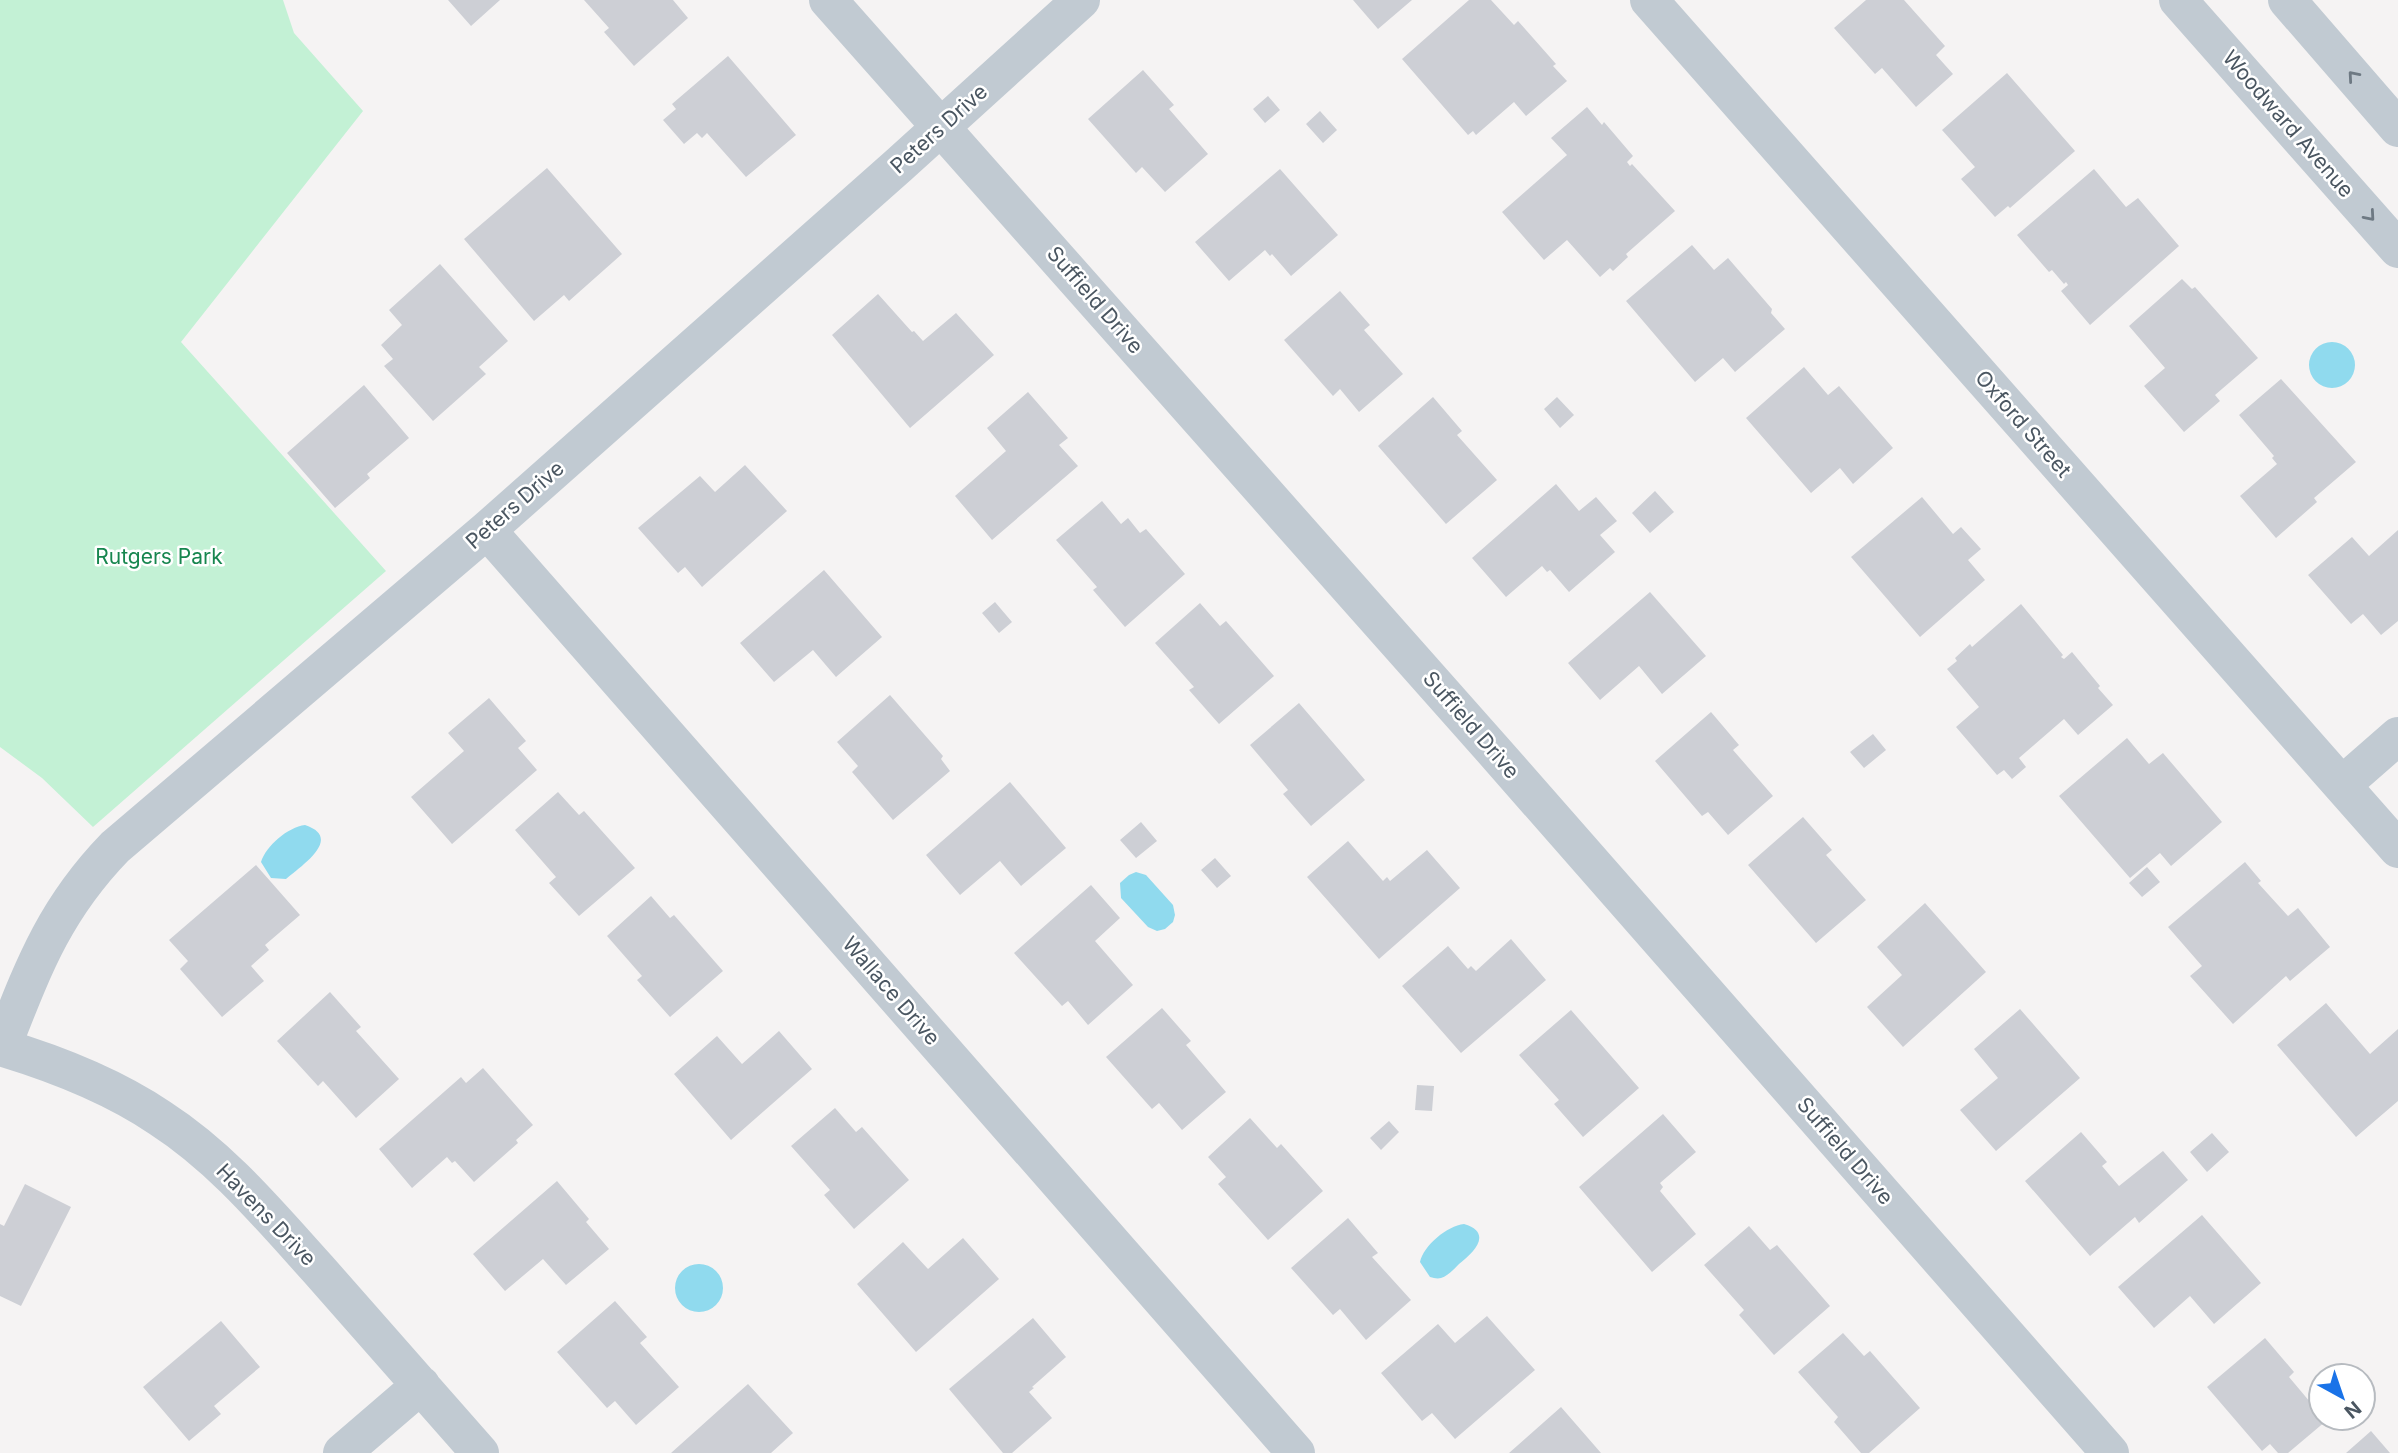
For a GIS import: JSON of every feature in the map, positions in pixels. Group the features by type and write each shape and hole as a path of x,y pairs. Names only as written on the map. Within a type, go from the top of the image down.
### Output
{"street":[{"name":"Suffield Drive","path":"828,0 942,126 2110,1453"},
{"name":"Peters Drive","path":"1,1047 33,967 62,912 87,876 115,847 486,530 1081,0"},
{"name":"Oxford Street","path":"1649,0 2398,849"},
{"name":"Woodward Avenue","path":"2178,0 2398,248"},
{"path":"2287,0 2398,128"},
{"name":"Wallace Drive","path":"486,530 1296,1453"},
{"path":"2342,785 2398,736"},
{"name":"Havens Drive","path":"1,1047 65,1068 118,1092 162,1119 207,1153 251,1195 480,1453"},
{"path":"342,1453 421,1385"}],"green space":[{"name":"Rutgers Park","path":"0,0 283,0 294,33 363,111 181,342 386,571 93,827 42,778 0,747"}],"water":[{"path":"2332,342 2348,349 2355,365 2348,381 2332,388 2316,381 2309,365 2316,349"},
{"path":"305,825 321,837 316,852 286,879 271,878 261,862 264,856 285,833"},
{"path":"1136,872 1146,875 1173,905 1173,922 1165,929 1157,931 1148,927 1121,898 1120,883"},
{"path":"1464,1224 1478,1232 1475,1249 1446,1276 1430,1277 1420,1262 1426,1249 1444,1232"},
{"path":"699,1264 716,1271 723,1288 716,1305 699,1312 682,1305 675,1288 682,1271"}],"building":[{"path":"448,0 500,0 471,26"},
{"path":"584,0 673,0 688,18 634,66 604,32 609,28"},
{"path":"1353,0 1412,0 1378,29"},
{"path":"1469,0 1491,0 1514,25 1518,21 1556,64 1553,66 1567,81 1526,116 1514,102 1476,135 1473,131 1468,135 1402,59"},
{"path":"1866,0 1904,0 1945,46 1936,55 1953,74 1916,107 1882,68 1875,74 1834,28"},
{"path":"728,56 796,135 746,177 707,133 702,138 697,133 684,144 663,120 676,109 672,104"},
{"path":"1143,70 1174,105 1169,109 1208,154 1165,192 1142,167 1136,173 1088,119"},
{"path":"2007,73 2075,151 2010,208 2008,206 1995,217 1961,179 1975,167 1942,130"},
{"path":"1268,96 1280,110 1265,123 1253,109"},
{"path":"1587,107 1602,125 1604,122 1633,156 1627,162 1630,166 1632,164 1675,211 1626,254 1628,257 1613,271 1610,268 1600,277 1567,240 1544,260 1502,212 1567,155 1551,138"},
{"path":"1320,111 1337,130 1323,143 1306,124"},
{"path":"547,168 622,254 569,301 564,295 534,321 464,239"},
{"path":"1280,169 1338,235 1291,276 1272,254 1270,256 1265,250 1229,281 1195,242"},
{"path":"2094,169 2126,207 2138,198 2179,246 2090,325 2061,291 2068,285 2066,282 2064,284 2052,270 2049,272 2017,235"},
{"path":"1692,245 1714,270 1728,258 1772,309 1771,313 1785,329 1735,372 1723,358 1695,382 1626,301"},
{"path":"440,264 508,341 479,367 486,374 433,421 384,366 393,359 381,345 402,325 389,310"},
{"path":"2182,279 2192,289 2195,287 2258,358 2215,395 2220,401 2184,432 2144,386 2165,368 2129,326"},
{"path":"1340,291 1370,325 1364,330 1403,374 1359,412 1340,389 1333,396 1284,340"},
{"path":"878,294 923,341 956,313 994,355 910,428 832,335"},
{"path":"1804,367 1828,395 1839,386 1893,448 1853,484 1840,468 1811,493 1746,418"},
{"path":"2281,379 2356,462 2314,498 2317,502 2276,538 2240,496 2277,464 2272,458 2274,456 2239,415"},
{"path":"364,385 409,438 367,474 370,478 335,508 287,453"},
{"path":"1028,392 1068,438 1059,445 1078,466 992,540 955,496 1006,451 987,428"},
{"path":"1433,397 1462,431 1457,435 1497,480 1446,524 1378,446"},
{"path":"1557,397 1574,415 1560,428 1544,409"},
{"path":"745,465 787,511 702,587 685,567 678,573 638,528 700,476 715,492"},
{"path":"1556,484 1579,511 1596,497 1617,521 1600,535 1615,552 1569,592 1550,570 1547,572 1542,566 1506,597 1472,558"},
{"path":"1655,491 1674,512 1650,533 1632,513"},
{"path":"1922,497 1953,534 1961,527 1981,549 1968,560 1985,580 1920,637 1851,557"},
{"path":"1102,501 1121,524 1128,518 1140,533 1146,529 1185,574 1125,627 1093,590 1097,587 1056,540"},
{"path":"2398,530 2398,621 2381,635 2363,614 2351,624 2308,575 2352,537 2369,556"},
{"path":"824,570 882,637 836,677 813,650 774,682 740,643"},
{"path":"1650,592 1706,656 1662,694 1639,666 1600,700 1568,663"},
{"path":"995,602 1012,622 999,633 982,613"},
{"path":"1200,603 1220,626 1226,621 1274,676 1219,724 1189,690 1194,687 1155,643"},
{"path":"2021,604 2063,655 2061,657 2064,659 2072,652 2113,705 2078,735 2064,719 2019,758 2026,767 2012,779 2004,770 1997,775 1956,727 1979,707 1947,669 1970,644 1972,647"},
{"path":"890,695 943,756 941,759 950,771 893,820 852,772 858,766 837,742"},
{"path":"489,698 526,741 518,748 537,770 452,844 411,797 464,751 448,733"},
{"path":"1299,703 1365,780 1311,826 1283,794 1288,790 1250,745"},
{"path":"1711,712 1739,745 1733,750 1773,796 1728,835 1708,812 1702,816 1655,761"},
{"path":"1873,734 1886,750 1864,768 1850,752"},
{"path":"2127,738 2149,764 2163,753 2222,822 2171,866 2160,853 2130,878 2059,796"},
{"path":"1010,782 1066,848 1021,886 1000,861 960,895 926,855"},
{"path":"558,792 579,815 584,811 635,868 579,916 549,883 556,877 515,830"},
{"path":"1803,817 1832,850 1826,855 1866,900 1816,943 1748,865"},
{"path":"1141,822 1157,841 1136,858 1120,840"},
{"path":"1348,841 1383,881 1387,877 1390,881 1427,850 1460,888 1379,959 1307,877"},
{"path":"1215,858 1231,876 1217,888 1201,870"},
{"path":"2245,862 2261,881 2258,883 2288,916 2298,908 2330,947 2290,981 2286,976 2233,1024 2190,976 2202,966 2168,927"},
{"path":"256,865 300,915 265,945 269,950 251,966 264,981 222,1017 180,969 188,961 169,940"},
{"path":"2147,867 2160,882 2142,897 2129,883"},
{"path":"1091,885 1120,918 1095,941 1133,985 1088,1025 1068,1001 1062,1006 1014,953"},
{"path":"651,896 670,918 674,915 723,971 670,1017 637,980 642,976 607,936"},
{"path":"1925,903 1986,972 1903,1047 1867,1007 1902,975 1877,947"},
{"path":"1511,939 1546,980 1461,1053 1402,986 1448,946 1468,969 1471,966 1476,971"},
{"path":"330,992 361,1027 356,1031 399,1079 356,1118 323,1081 318,1086 277,1041"},
{"path":"2326,1003 2370,1054 2398,1029 2398,1101 2356,1137 2277,1045"},
{"path":"1162,1008 1191,1041 1186,1045 1226,1092 1182,1130 1159,1103 1152,1109 1106,1057"},
{"path":"2020,1009 2080,1078 1996,1151 1960,1110 1998,1078 1974,1049"},
{"path":"1571,1010 1639,1088 1583,1137 1554,1104 1559,1100 1519,1055"},
{"path":"779,1031 812,1069 731,1140 674,1074 717,1036 742,1064"},
{"path":"483,1068 533,1125 516,1140 518,1143 474,1182 455,1161 452,1163 447,1157 412,1188 379,1149 461,1077 466,1083"},
{"path":"1417,1085 1434,1086 1432,1111 1415,1110"},
{"path":"835,1108 856,1132 862,1127 909,1180 854,1229 824,1195 830,1190 791,1146"},
{"path":"1663,1114 1696,1152 1660,1183 1663,1187 1660,1191 1696,1234 1652,1272 1579,1187"},
{"path":"1250,1118 1277,1148 1281,1144 1323,1191 1268,1240 1218,1184 1226,1177 1208,1157"},
{"path":"1389,1121 1399,1132 1381,1150 1370,1138"},
{"path":"2081,1132 2107,1162 2102,1166 2119,1186 2163,1151 2188,1180 2139,1223 2135,1217 2090,1256 2025,1181"},
{"path":"2212,1133 2229,1152 2207,1172 2190,1152"},
{"path":"557,1181 589,1219 586,1222 609,1249 566,1285 543,1259 505,1291 473,1254"},
{"path":"25,1184 71,1207 21,1306 0,1296 0,1224 4,1226"},
{"path":"2202,1215 2261,1283 2214,1324 2190,1296 2154,1328 2118,1287"},
{"path":"1348,1218 1378,1253 1372,1257 1411,1300 1366,1340 1340,1309 1333,1315 1291,1268"},
{"path":"1749,1226 1770,1250 1777,1245 1830,1306 1774,1355 1739,1315 1744,1310 1704,1265"},
{"path":"963,1238 999,1279 916,1352 857,1284 903,1242 928,1269"},
{"path":"615,1301 647,1337 640,1343 679,1387 636,1425 615,1401 607,1408 557,1352"},
{"path":"1487,1316 1535,1370 1455,1439 1432,1413 1422,1421 1381,1373 1438,1324 1455,1343"},
{"path":"1033,1318 1066,1357 1029,1392 1052,1418 1012,1453 1003,1453 949,1389"},
{"path":"221,1321 260,1367 214,1406 221,1414 189,1441 143,1387"},
{"path":"1843,1333 1864,1356 1870,1351 1920,1408 1869,1453 1861,1453 1834,1422 1838,1417 1798,1372"},
{"path":"2265,1338 2294,1372 2289,1377 2307,1398 2307,1432 2313,1432 2288,1453 2278,1453 2270,1444 2262,1451 2207,1387"},
{"path":"748,1384 793,1433 771,1453 671,1453"},
{"path":"1561,1407 1601,1453 1509,1453"},
{"path":"2372,1432 2390,1453 2346,1453"}]}
